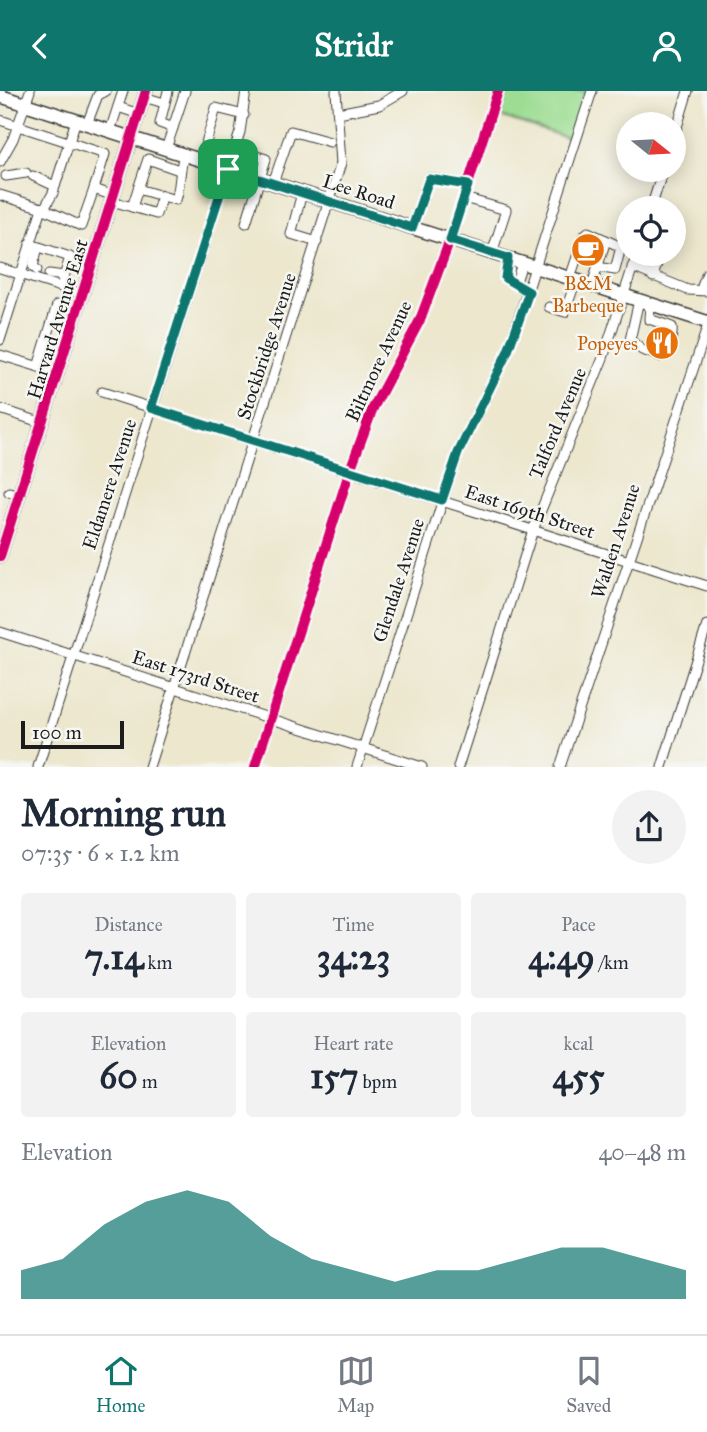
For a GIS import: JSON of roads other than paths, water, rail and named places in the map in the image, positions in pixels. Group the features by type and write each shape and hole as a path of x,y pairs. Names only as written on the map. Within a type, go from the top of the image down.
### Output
{"main road":[{"name":"Harvard Avenue East","path":"1,552 14,493 43,423 145,94"},
{"name":"Lee Road","path":"0,96 707,322"}],"street":[{"path":"0,161 5,143 18,125 30,91"},
{"path":"37,269 33,266 34,245 43,209 55,186 69,142 98,95 106,91"},
{"path":"110,131 122,91"},
{"path":"168,91 160,123 173,128"},
{"path":"166,149 185,91"},
{"name":"Eldamere Avenue","path":"37,767 235,149 244,115 246,91"},
{"name":"Stockbridge Avenue","path":"149,767 341,163 337,91"},
{"path":"338,113 379,105 403,91"},
{"name":"Biltmore Avenue","path":"255,767 349,470 373,408 420,320 450,240 498,91"},
{"name":"Glendale Avenue","path":"356,767 458,453 508,351 592,91"},
{"path":"682,112 688,91"},
{"path":"145,94 164,103"},
{"path":"201,160 216,108 218,106 244,115"},
{"path":"118,107 139,114"},
{"path":"0,120 105,153 81,226 43,209 0,195"},
{"path":"273,183 291,131 330,142"},
{"path":"235,149 266,159 246,223"},
{"path":"138,188 176,200 182,180 179,170 184,155"},
{"path":"132,207 148,159 179,170"},
{"path":"6,176 30,174 55,186"},
{"path":"412,228 429,179 468,185"},
{"path":"94,190 132,207 156,214 162,196"},
{"path":"302,193 291,234 317,242"},
{"path":"464,198 506,210 492,253"},
{"path":"549,307 565,312 584,236 589,232 621,247 615,270 597,267"},
{"path":"592,285 606,240"},
{"path":"34,245 70,257 61,287"},
{"path":"0,340 20,274 34,245"},
{"path":"508,258 504,276 529,292"},
{"path":"516,282 522,263"},
{"path":"653,277 656,266"},
{"path":"632,267 688,290 704,290 707,272"},
{"name":"Talford Avenue","path":"458,767 533,530 562,452 598,370 632,267"},
{"path":"0,268 83,294"},
{"path":"49,274 64,277"},
{"path":"645,302 649,319 672,327 673,330 667,351 660,356 642,350 630,339 645,302"},
{"path":"38,367 57,305"},
{"name":"Walden Avenue","path":"560,767 707,327"},
{"path":"0,355 59,373"},
{"name":"East 169th Street","path":"102,392 707,586"},
{"path":"0,409 43,423"},
{"path":"662,767 707,625"},
{"name":"East 173rd Street","path":"0,632 422,767"}],"place":[{"name":"B&M Barbeque","path":"588,250"},
{"name":"Popeyes","path":"662,343"}]}
